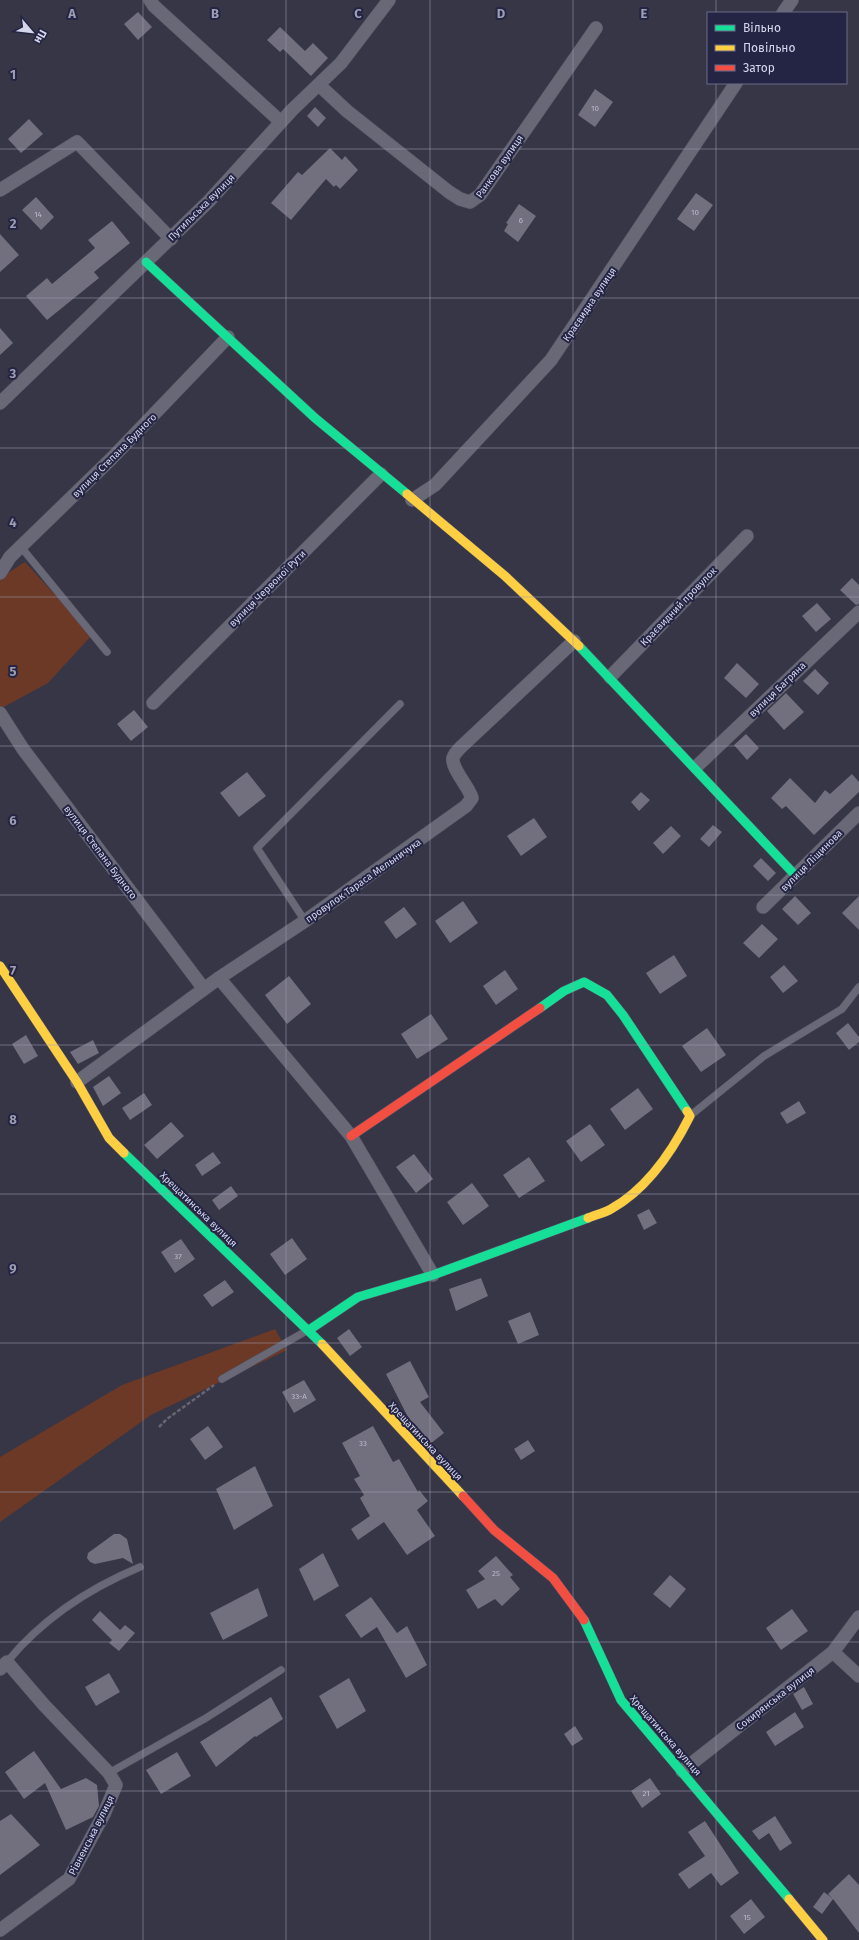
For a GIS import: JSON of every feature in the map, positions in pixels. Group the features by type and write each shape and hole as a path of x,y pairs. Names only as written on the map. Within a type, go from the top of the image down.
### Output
{"street":[{"path":"150,0 154,6 281,122"},
{"name":"Путильська вулиця","path":"0,403 209,201 281,122 341,63 389,0"},
{"path":"785,12 792,0"},
{"name":"Ранкова вулиця","path":"319,85 347,111 435,180 460,199 470,202 480,195 596,28"},
{"name":"Краєвидна вулиця","path":"412,500 435,485 551,360 735,84"},
{"path":"0,190 77,142 170,239"},
{"path":"146,262 315,418 505,576 574,641 696,767 796,876"},
{"name":"вулиця Степана Будного","path":"0,573 10,557 111,459 228,337"},
{"name":"вулиця Червоної Рути","path":"153,703 381,474"},
{"name":"Краєвидний провулок","path":"610,677 746,536"},
{"name":"вулиця Багряна","path":"696,767 859,612"},
{"name":"провулок Тараса Мельничука","path":"77,1082 219,978 305,921 466,806 472,798 471,792 456,769 453,760 454,756 461,747 574,641"},
{"name":"вулиця Степана Будного","path":"0,713 23,749 204,989"},
{"name":"вулиця Ліщинова","path":"763,907 859,813"},
{"name":"Хрещатинська вулиця","path":"0,966 77,1082 109,1138 309,1330 494,1530 553,1578 582,1616 621,1700 823,1940"},
{"path":"219,978 351,1136 433,1275"},
{"path":"309,1330 358,1297 433,1275 611,1209 647,1179 674,1147 690,1116 623,1015 607,995 584,982 564,991 351,1136"},
{"name":"Сокирянська вулиця","path":"682,1771 833,1652 859,1617"},
{"path":"833,1652 859,1676"},
{"name":"Рівненська вулиця","path":"0,1930 69,1879 104,1814 116,1785 109,1772 4,1665"}],"lane":[{"path":"21,547 107,652"},
{"path":"305,921 257,848 400,704"},
{"path":"690,1116 764,1056 842,1009 859,987"},
{"path":"222,1379 309,1330"},
{"path":"4,1665 18,1648 70,1604 114,1578 140,1567"},
{"path":"109,1772 206,1718 281,1670"}],"path":[{"path":"160,1427 167,1419 222,1379"}],"shaded area":[{"path":"25,562 92,635 48,683 0,709 0,578"},
{"path":"275,1329 287,1350 151,1415 0,1522 0,1457 122,1385"}],"building":[{"path":"138,12 152,27 138,40 124,24"},
{"path":"280,27 305,51 313,43 328,58 311,76 283,49 280,52 267,40"},
{"path":"595,89 613,102 595,127 578,115"},
{"path":"315,107 326,118 318,127 307,116"},
{"path":"29,119 43,134 21,153 8,139"},
{"path":"330,148 342,160 345,156 358,170 340,189 336,185 334,187 326,179 291,220 271,203 298,172 302,175"},
{"path":"696,193 713,205 694,231 677,219"},
{"path":"36,197 54,217 41,230 22,210"},
{"path":"519,204 536,216 518,242 504,231 508,224 506,223"},
{"path":"112,221 130,243 94,272 99,278 47,320 26,296 47,278 52,284 95,248 88,240"},
{"path":"0,234 19,255 0,272"},
{"path":"0,328 13,343 0,355"},
{"path":"852,578 859,585 859,604 856,605 840,590"},
{"path":"817,603 831,619 816,632 802,616"},
{"path":"737,663 759,684 746,698 724,678"},
{"path":"815,669 829,683 818,695 803,681"},
{"path":"786,693 804,712 784,730 767,711"},
{"path":"134,710 148,727 131,741 117,724"},
{"path":"746,734 759,748 747,760 734,745"},
{"path":"247,772 266,796 239,817 220,793"},
{"path":"852,774 859,782 859,792 814,835 786,806 782,809 771,798 790,778 815,803 825,790 830,794"},
{"path":"641,792 650,800 639,811 631,802"},
{"path":"534,818 547,837 521,856 507,836"},
{"path":"713,825 722,832 709,847 700,839"},
{"path":"671,826 681,836 663,854 653,843"},
{"path":"761,858 776,873 768,881 753,866"},
{"path":"795,896 811,913 798,925 782,909"},
{"path":"859,896 859,930 842,913"},
{"path":"463,901 478,923 450,943 435,921"},
{"path":"404,907 417,924 396,939 384,922"},
{"path":"762,924 778,939 759,958 743,943"},
{"path":"674,955 687,976 660,994 646,973"},
{"path":"784,965 798,981 783,993 770,977"},
{"path":"505,970 518,989 496,1005 483,986"},
{"path":"289,976 311,1004 287,1024 265,995"},
{"path":"431,1014 448,1039 417,1059 401,1034"},
{"path":"848,1023 859,1037 859,1042 849,1050 836,1033"},
{"path":"707,1028 726,1055 701,1072 682,1046"},
{"path":"26,1035 38,1056 24,1064 12,1044"},
{"path":"93,1040 99,1053 78,1064 70,1052"},
{"path":"109,1076 121,1093 103,1106 93,1087"},
{"path":"638,1088 653,1109 625,1130 610,1109"},
{"path":"144,1093 152,1105 130,1120 122,1108"},
{"path":"799,1101 806,1113 787,1124 780,1113"},
{"path":"171,1122 184,1136 157,1159 144,1145"},
{"path":"590,1124 605,1145 581,1162 566,1141"},
{"path":"213,1152 221,1163 202,1176 195,1165"},
{"path":"414,1154 433,1179 416,1193 396,1167"},
{"path":"529,1157 545,1181 519,1198 503,1175"},
{"path":"472,1183 489,1206 463,1225 447,1202"},
{"path":"231,1186 238,1196 219,1210 212,1200"},
{"path":"649,1209 657,1223 644,1230 637,1215"},
{"path":"292,1238 307,1259 285,1275 270,1254"},
{"path":"181,1239 195,1259 175,1273 161,1252"},
{"path":"481,1278 488,1296 456,1311 449,1289"},
{"path":"225,1280 234,1292 212,1307 203,1295"},
{"path":"530,1312 539,1335 518,1344 508,1321"},
{"path":"349,1329 362,1347 350,1356 337,1338"},
{"path":"410,1361 429,1397 420,1402 444,1433 430,1444 412,1425 386,1374"},
{"path":"304,1380 316,1400 294,1413 282,1392"},
{"path":"208,1426 223,1447 205,1460 190,1439"},
{"path":"373,1426 393,1462 399,1459 418,1492 419,1490 428,1501 417,1510 435,1536 407,1555 384,1522 358,1540 351,1529 370,1516 360,1498 364,1495 354,1479 360,1476 342,1443"},
{"path":"528,1440 535,1451 521,1460 514,1449"},
{"path":"255,1466 273,1506 234,1530 216,1489"},
{"path":"114,1534 120,1534 127,1539 133,1564 123,1558 95,1564 90,1562 87,1558 88,1553"},
{"path":"323,1553 339,1586 314,1601 299,1569"},
{"path":"496,1556 513,1575 510,1577 520,1589 502,1606 495,1599 478,1609 466,1590 485,1579 478,1571"},
{"path":"670,1575 686,1589 670,1608 653,1594"},
{"path":"258,1588 268,1616 223,1640 210,1613"},
{"path":"371,1597 397,1633 407,1626 427,1665 406,1678 377,1627 361,1638 345,1615"},
{"path":"792,1609 808,1631 781,1650 766,1628"},
{"path":"100,1611 120,1630 125,1625 135,1633 119,1651 109,1643 112,1640 92,1620"},
{"path":"109,1673 120,1692 96,1706 85,1687"},
{"path":"349,1678 366,1711 337,1729 319,1696"},
{"path":"804,1687 813,1704 802,1710 793,1694"},
{"path":"271,1697 283,1719 256,1737 255,1736 216,1767 200,1742"},
{"path":"795,1712 804,1727 775,1746 766,1732"},
{"path":"575,1726 583,1739 572,1746 564,1734"},
{"path":"34,1751 61,1789 86,1778 97,1785 99,1806 93,1817 66,1830 45,1783 24,1799 5,1772"},
{"path":"177,1752 191,1776 161,1794 146,1770"},
{"path":"650,1778 661,1794 642,1808 631,1791"},
{"path":"11,1814 40,1845 0,1875 0,1821"},
{"path":"775,1816 792,1843 780,1851 769,1833 759,1840 752,1831"},
{"path":"705,1821 739,1873 721,1886 711,1873 689,1889 678,1874 705,1856 688,1832"},
{"path":"849,1874 859,1885 859,1933 833,1899 822,1914 813,1907 824,1892 832,1898 828,1894"},
{"path":"751,1899 765,1917 744,1934 730,1916"}],"traffic: fast":[{"path":"146,262 315,418 407,494"},
{"path":"579,646 796,876"},
{"path":"540,1008 564,991 584,982 607,995 623,1015 687,1111"},
{"path":"124,1153 322,1344"},
{"path":"309,1330 358,1297 433,1275 588,1218"},
{"path":"584,1620 621,1700 789,1899"}],"traffic: slow":[{"path":"407,494 505,576 579,646"},
{"path":"0,966 77,1082 109,1138 124,1153"},
{"path":"588,1218 608,1210 624,1201 647,1180 667,1156 683,1130 690,1116 687,1111"},
{"path":"322,1344 463,1496"},
{"path":"789,1899 823,1940"}],"traffic: jam":[{"path":"351,1136 540,1008"},
{"path":"463,1496 494,1530 553,1578 584,1620"}]}
